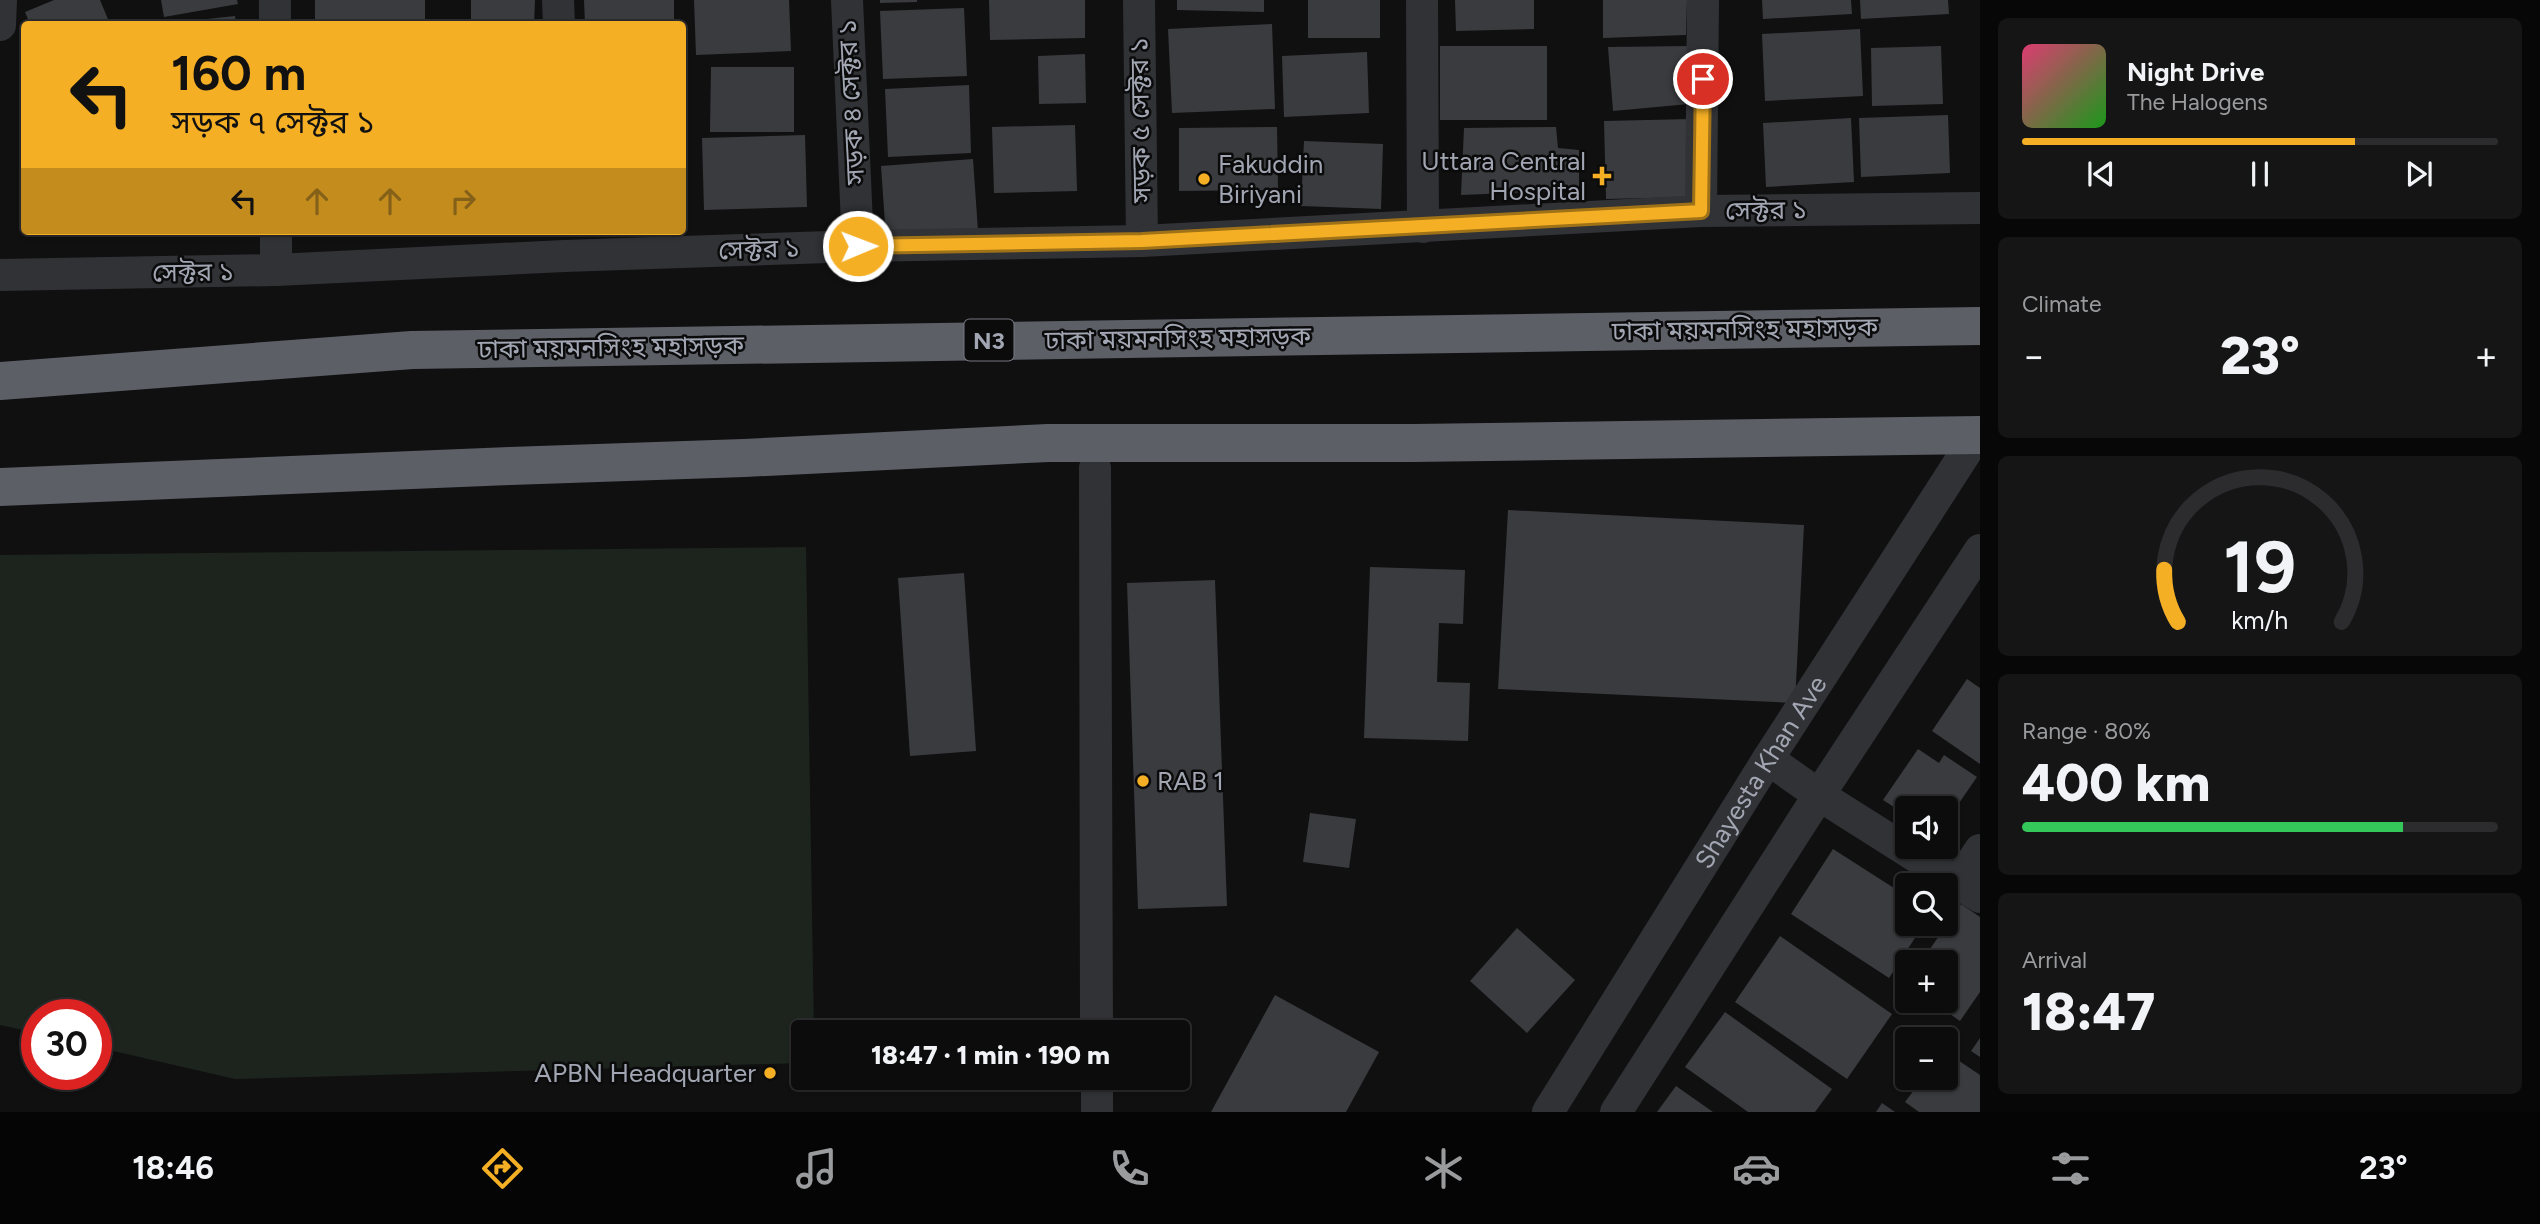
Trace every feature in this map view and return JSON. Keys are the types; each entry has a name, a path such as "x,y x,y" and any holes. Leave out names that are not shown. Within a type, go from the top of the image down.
{"highway":[{"name":"ঢাকা ময়মনসিংহ মহাসড়ক","path":"0,381 412,350 1980,326"},
{"path":"0,488 1048,443 1413,443 1978,435"}],"street":[{"path":"0,25 1,0"},
{"path":"275,0 275,21"},
{"path":"558,0 559,21"},
{"name":"সড়ক ৪ সেক্টর ১","path":"846,0 858,246"},
{"name":"সড়ক ৫ সেক্টর ১","path":"1139,0 1142,241"},
{"path":"1422,0 1423,227"},
{"path":"1701,211 1703,0"},
{"name":"সেক্টর ১","path":"0,275 276,270 564,244 858,246 1142,241 1701,211 1980,208"},
{"path":"276,235 276,270"},
{"name":"Shayesta Khan Ave","path":"1548,1112 1768,759 1978,435"},
{"path":"1095,468 1096,1020"},
{"path":"1616,1112 1980,550"},
{"path":"1768,759 1819,795 1969,890 1980,850"},
{"path":"1096,1090 1096,1112"}],"shaded area":[{"path":"806,547 814,1020 791,1020 791,1063 235,1079 112,1051 112,999 21,999 21,1030 0,1025 0,555"}],"building":[{"path":"54,0 100,0 109,21 29,21 25,12"},
{"path":"161,0 237,0 238,4 164,17"},
{"path":"315,0 425,0 425,21 315,21"},
{"path":"471,0 535,0 534,21 471,21"},
{"path":"584,0 674,0 674,21 585,21"},
{"path":"694,0 789,0 791,51 696,55"},
{"path":"880,0 917,0 917,2 880,3"},
{"path":"989,0 1085,0 1085,38 990,40"},
{"path":"1177,0 1264,0 1264,12 1177,10"},
{"path":"1308,0 1380,0 1380,38 1308,38"},
{"path":"1455,0 1534,0 1534,29 1456,31"},
{"path":"1603,0 1687,0 1686,35 1603,38"},
{"path":"1762,0 1851,0 1852,14 1763,19"},
{"path":"1860,0 1948,0 1949,14 1861,19"},
{"path":"964,8 967,76 883,79 880,11"},
{"path":"235,16 236,21 188,21"},
{"path":"1272,24 1275,109 1172,113 1168,29"},
{"path":"1860,29 1863,96 1765,101 1762,34"},
{"path":"1440,46 1547,46 1547,120 1440,120"},
{"path":"1690,46 1689,104 1613,111 1608,47"},
{"path":"1941,46 1943,104 1872,106 1871,48"},
{"path":"1367,52 1369,113 1284,117 1282,56"},
{"path":"1085,54 1086,103 1039,104 1038,56"},
{"path":"711,67 794,67 794,132 710,132"},
{"path":"969,85 971,153 888,157 885,89"},
{"path":"1948,115 1950,173 1861,177 1859,118"},
{"path":"1851,118 1854,182 1766,187 1763,123"},
{"path":"1691,119 1693,197 1606,199 1604,121"},
{"path":"1075,125 1077,191 994,193 992,127"},
{"path":"1277,127 1278,190 1179,191 1179,128"},
{"path":"1556,127 1558,148 1579,150 1579,190 1461,195 1464,128"},
{"path":"805,135 807,207 704,210 702,138"},
{"path":"1304,141 1383,144 1381,209 1301,206"},
{"path":"973,159 978,231 886,238 881,166"},
{"path":"1508,510 1804,525 1795,703 1498,689"},
{"path":"1370,567 1465,570 1463,624 1439,623 1437,682 1470,683 1468,741 1364,738"},
{"path":"964,573 976,751 910,756 898,578"},
{"path":"1215,580 1227,906 1138,909 1127,583"},
{"path":"1967,679 1980,688 1980,764 1932,731"},
{"path":"1918,749 1939,763 1944,755 1977,777 1958,805 1958,796 1895,796 1895,808 1883,800"},
{"path":"1310,813 1356,819 1349,868 1303,862"},
{"path":"1833,849 1895,889 1895,936 1916,936 1907,950 1895,950 1895,969 1889,978 1791,914"},
{"path":"1961,904 1980,917 1980,992 1960,1021 1948,1013 1958,1013 1958,950 1929,950 1939,936 1958,936 1958,908"},
{"path":"1517,928 1575,980 1527,1033 1470,981"},
{"path":"1780,936 1892,1014 1847,1079 1735,1002"},
{"path":"1275,995 1379,1052 1346,1112 1211,1112"},
{"path":"1725,1012 1832,1089 1815,1112 1748,1112 1685,1067"},
{"path":"1980,1038 1980,1057 1971,1051"},
{"path":"1958,1060 1980,1075 1980,1112 1919,1112 1905,1102 1914,1090 1958,1090"},
{"path":"1676,1086 1713,1112 1657,1112"},
{"path":"1882,1103 1895,1112 1876,1112"}],"place":[{"name":"Uttara Central Hospital","path":"1602,176"},
{"name":"Fakuddin Biriyani","path":"1204,179"},
{"name":"RAB 1","path":"1143,781"},
{"name":"APBN Headquarter","path":"770,1073"}],"route":[{"path":"858,246 1142,241 1701,211 1703,79"}]}
